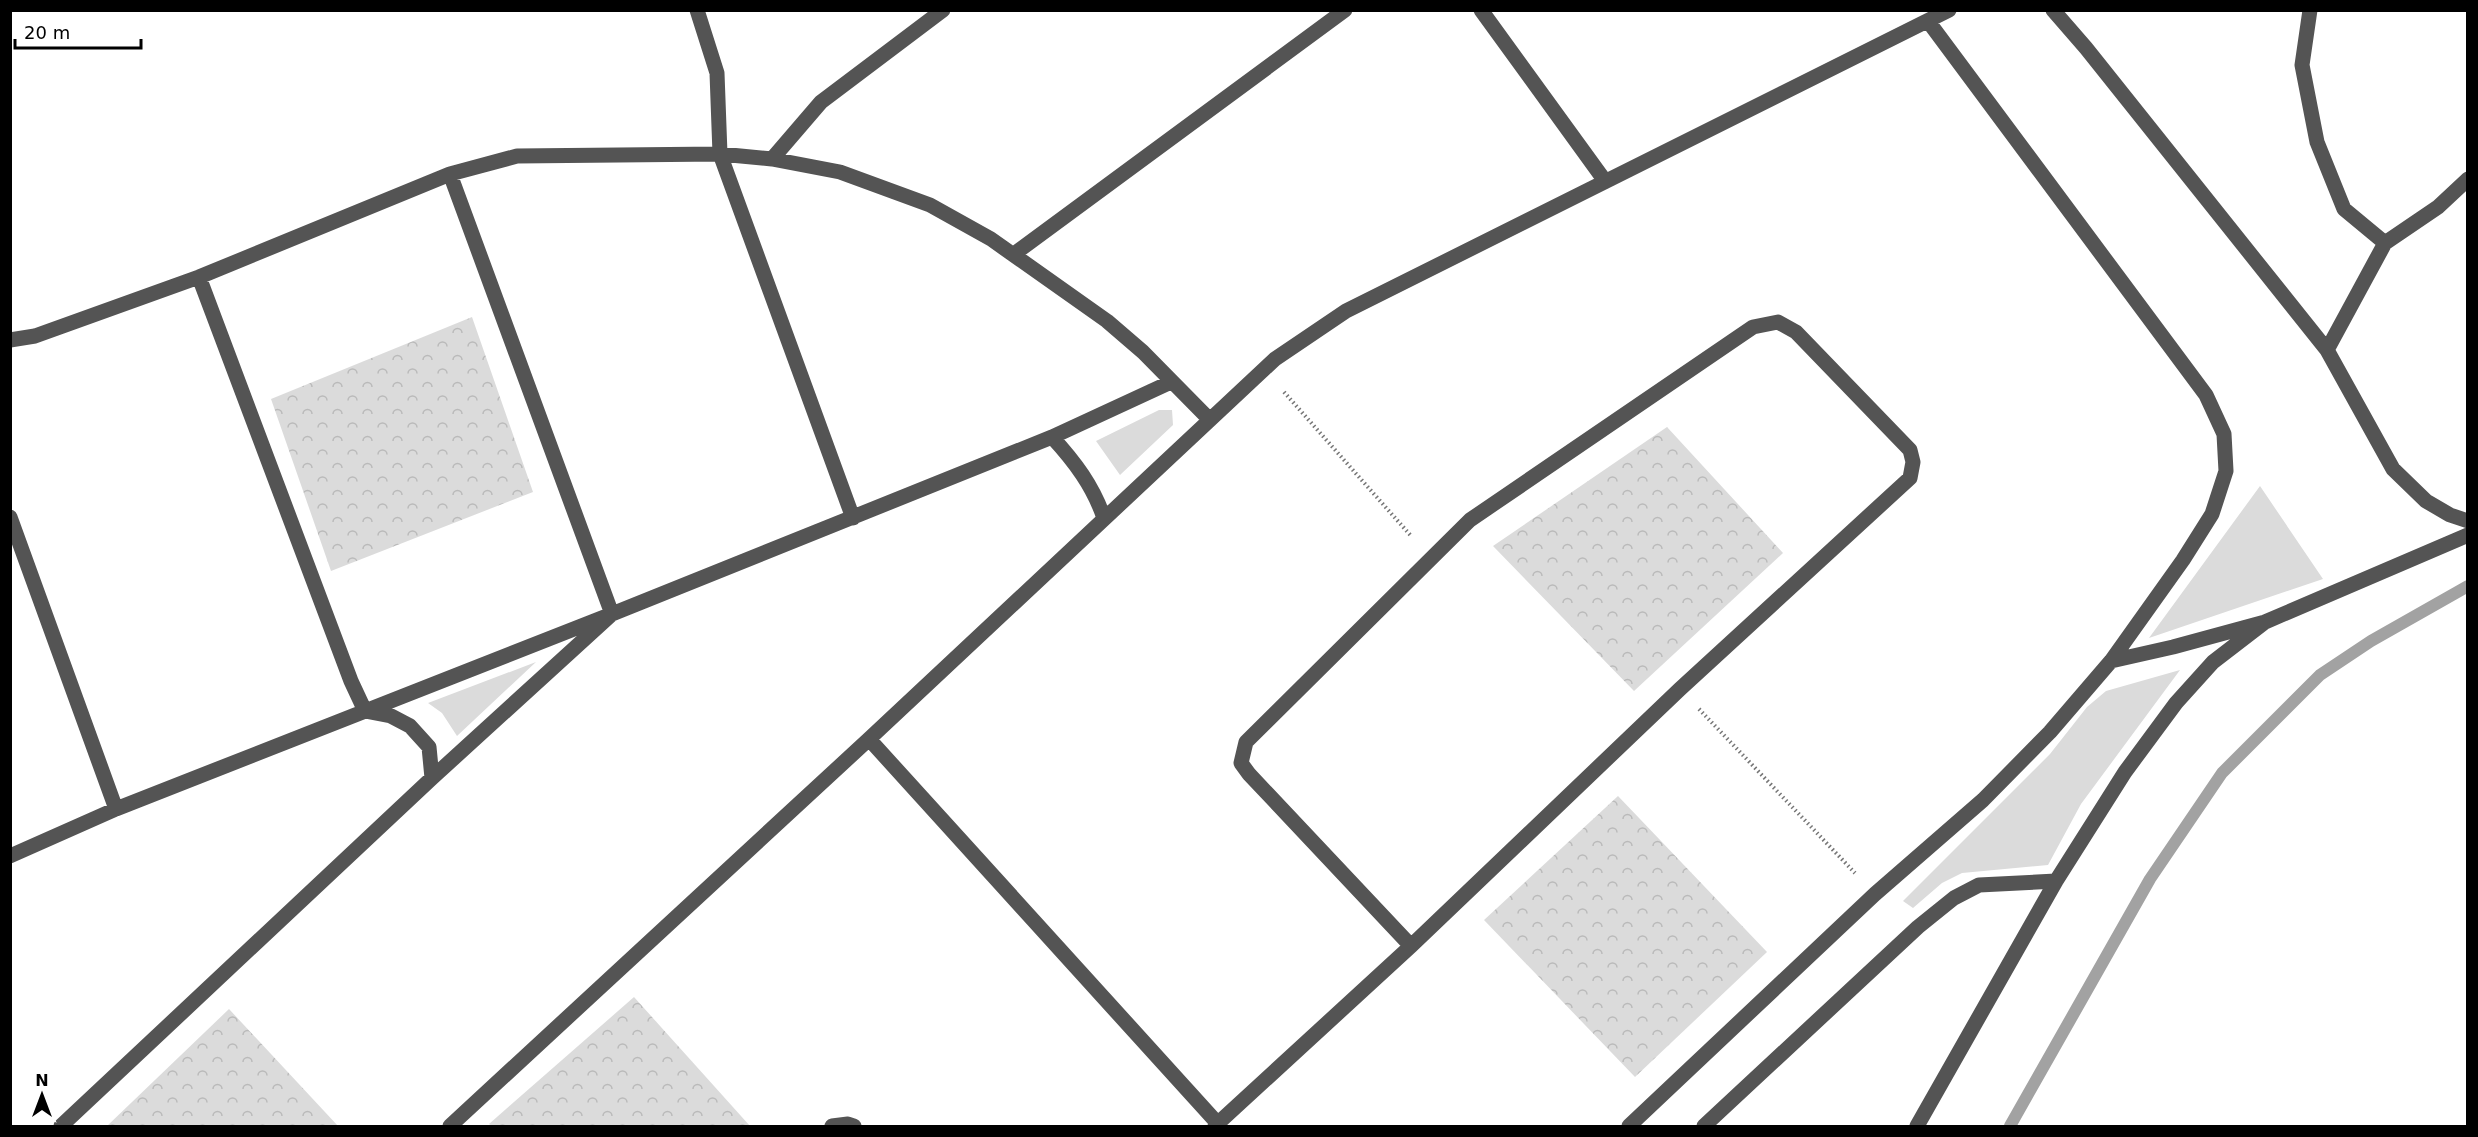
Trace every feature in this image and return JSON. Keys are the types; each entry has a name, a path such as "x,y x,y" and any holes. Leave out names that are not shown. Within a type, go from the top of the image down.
{"street":[{"path":"698,10 717,73 720,154 853,518"},
{"path":"772,159 821,102 943,10"},
{"path":"1014,254 1345,10"},
{"path":"1481,10 1605,182"},
{"path":"450,1126 869,739 1275,359 1346,311 1949,10"},
{"path":"2053,10 2086,48 2327,350 2393,469 2426,501 2450,515 2468,520"},
{"path":"2310,10 2301,65 2317,142 2344,209 2385,243"},
{"path":"1629,1126 1875,894 1983,800 2050,732 2111,660 2183,560 2212,514 2226,471 2224,434 2206,395 1928,21"},
{"path":"10,340 35,336 199,278 450,174 518,156 720,154 772,159 840,172 930,205 1014,254 1107,321 1143,352 1210,420"},
{"path":"450,174 612,614"},
{"path":"2327,350 2385,243 2438,207 2468,179"},
{"path":"199,278 351,681 365,711"},
{"path":"869,739 1217,1126 1411,946 1680,689 1910,478 1913,462 1910,450 1796,332 1778,322 1753,327 1470,520 1246,742 1241,763 1411,946"},
{"path":"10,856 116,809 612,614 1052,437 1171,382"},
{"path":"1052,437 1075,462 1096,496 1104,518"},
{"path":"10,517 116,809"},
{"path":"2111,660 2173,647 2265,622 2468,535"},
{"path":"61,1126 432,778 612,614"},
{"path":"1917,1126 2056,881 2125,772 2176,703 2213,662 2265,622"},
{"path":"365,711 391,716 410,726 429,747 432,778"},
{"path":"1704,1126 1918,927 1954,898 1979,885 2056,881"},
{"path":"832,1126 848,1124 854,1126"}],"path":[{"path":"1264,369 1431,558"},
{"path":"1680,689 1875,894"}],"green space":[{"path":"472,317 533,492 331,571 271,399"},
{"path":"1159,410 1172,410 1173,425 1120,475 1096,441"},
{"path":"1667,427 1783,553 1634,691 1493,546"},
{"path":"2260,486 2323,579 2149,638"},
{"path":"536,662 457,736 442,713 428,703"},
{"path":"2180,670 2081,804 2048,865 1962,873 1942,883 1913,908 1903,901 2050,754 2087,707 2106,691"},
{"path":"1618,796 1767,952 1635,1077 1484,920"},
{"path":"634,997 750,1126 492,1126 489,1124"},
{"path":"229,1009 338,1126 107,1126"}],"waterway":[{"path":"2010,1126 2150,879 2222,773 2320,675 2371,641 2468,586"}]}
